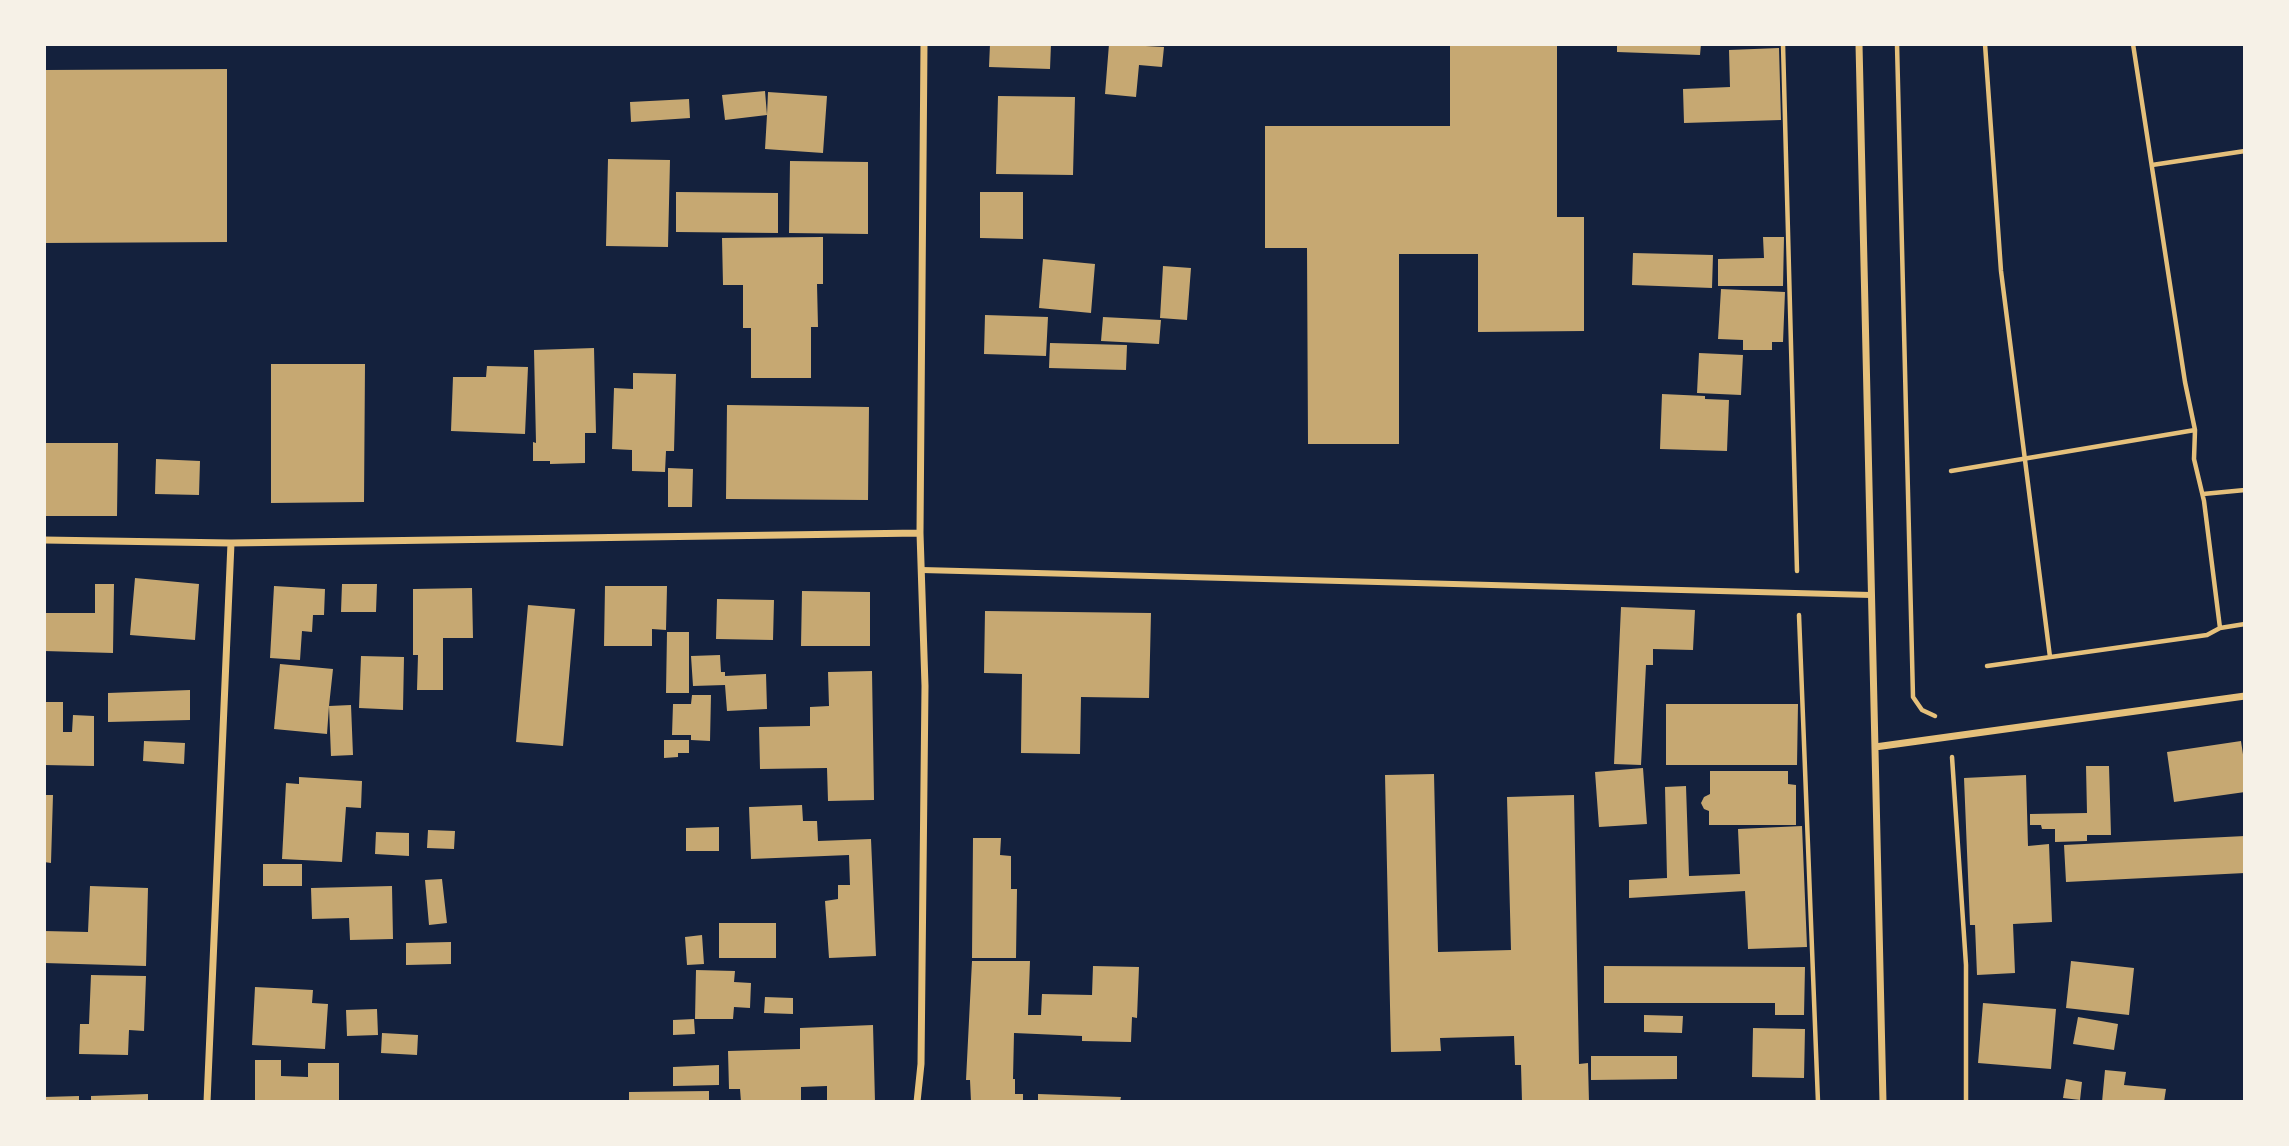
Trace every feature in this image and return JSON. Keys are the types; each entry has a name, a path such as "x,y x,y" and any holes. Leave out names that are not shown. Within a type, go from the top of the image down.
{"street":[{"path":"917,1102 920,1064 925,686 920,533 923,44"},
{"path":"1859,44 1883,1102"},
{"path":"44,540 231,543 920,533"},
{"path":"207,1102 231,543"},
{"path":"922,570 1871,595"},
{"path":"1875,747 2245,696"}],"path":[{"path":"1897,44 1913,697 1922,710 1940,719 1951,737 1966,965 1966,1102"},
{"path":"1985,44 2001,271 2050,657"},
{"path":"2133,44 2185,382 2195,430 2194,459 2203,494 2220,628"},
{"path":"2151,165 2245,151"},
{"path":"1951,471 2195,430"},
{"path":"2203,494 2245,490"},
{"path":"1987,666 2207,635 2220,628 2245,624"}],"building":[{"path":"990,44 1051,44 1050,69 989,67"},
{"path":"1109,44 1164,47 1162,67 1139,65 1136,97 1105,94"},
{"path":"1450,44 1557,44 1557,217 1584,217 1584,331 1478,332 1478,254 1399,254 1399,444 1308,444 1307,248 1265,248 1265,126 1450,126"},
{"path":"1617,44 1701,44 1700,55 1617,52"},
{"path":"1779,48 1781,120 1684,123 1683,89 1730,87 1729,50"},
{"path":"227,69 227,242 44,243 44,70"},
{"path":"765,91 767,115 725,120 722,95"},
{"path":"768,92 827,96 823,153 765,149"},
{"path":"998,96 1075,97 1073,175 996,174"},
{"path":"689,99 690,118 631,122 630,102"},
{"path":"608,159 670,160 668,247 606,246"},
{"path":"790,161 868,162 868,234 789,233"},
{"path":"676,192 778,193 778,233 676,232"},
{"path":"980,192 1023,192 1023,239 980,238"},
{"path":"823,237 823,284 817,284 818,327 811,327 811,378 751,378 751,328 743,328 743,285 723,285 722,238"},
{"path":"1763,237 1784,237 1783,286 1718,286 1718,259 1764,258"},
{"path":"1633,253 1713,255 1712,288 1632,285"},
{"path":"1043,259 1095,264 1091,313 1039,308"},
{"path":"1163,266 1191,268 1187,320 1160,318"},
{"path":"1721,289 1785,292 1783,342 1772,342 1772,350 1743,350 1743,340 1718,339"},
{"path":"985,315 1048,317 1046,356 984,354"},
{"path":"1103,317 1161,320 1159,344 1101,341"},
{"path":"1050,343 1127,345 1126,370 1049,368"},
{"path":"594,348 596,433 585,433 585,463 550,464 550,461 533,461 533,442 536,443 534,350"},
{"path":"1699,353 1743,355 1741,395 1697,393"},
{"path":"271,364 365,364 364,502 271,503"},
{"path":"487,366 528,367 525,434 451,431 453,377 486,377"},
{"path":"633,373 676,374 674,451 666,451 665,472 632,471 632,450 612,449 614,388 633,389"},
{"path":"1662,394 1729,400 1727,451 1660,449"},
{"path":"727,405 869,407 868,500 726,499"},
{"path":"44,443 118,443 117,516 44,516"},
{"path":"156,459 200,461 199,495 155,494"},
{"path":"668,468 693,469 692,507 668,507"},
{"path":"135,578 199,584 195,640 130,635"},
{"path":"95,584 114,584 113,653 44,651 44,613 95,613"},
{"path":"342,584 377,584 376,612 341,612"},
{"path":"274,586 325,589 324,615 313,615 312,632 302,631 300,660 270,658"},
{"path":"605,586 667,586 666,630 652,629 652,646 604,646"},
{"path":"472,588 473,638 443,638 443,690 417,690 418,655 413,655 413,589"},
{"path":"802,591 870,592 870,646 801,646"},
{"path":"717,599 774,600 773,640 716,639"},
{"path":"528,605 575,609 563,746 516,742"},
{"path":"1621,607 1695,610 1693,650 1653,649 1653,665 1646,665 1641,765 1614,764"},
{"path":"985,611 1151,613 1149,698 1081,697 1080,754 1021,753 1022,674 984,673"},
{"path":"667,632 689,632 689,693 666,693"},
{"path":"720,655 721,672 725,672 725,676 766,674 767,709 727,711 725,685 693,686 691,656"},
{"path":"361,656 404,657 403,710 359,708"},
{"path":"280,664 333,669 327,734 274,729"},
{"path":"872,671 874,800 828,801 827,768 760,769 759,727 810,726 810,707 829,706 828,672"},
{"path":"190,690 190,720 108,722 108,693"},
{"path":"692,695 711,695 710,741 691,740 691,735 672,735 673,704 691,704"},
{"path":"44,702 63,702 63,732 72,732 73,715 94,716 94,766 44,765"},
{"path":"1666,704 1798,704 1797,765 1666,765"},
{"path":"351,705 353,755 331,756 329,706"},
{"path":"664,740 689,740 689,753 678,753 678,757 664,758"},
{"path":"144,741 185,743 184,764 143,761"},
{"path":"2241,741 2245,792 2174,802 2167,752"},
{"path":"2086,766 2109,766 2111,835 2087,835 2087,841 2055,842 2055,829 2030,825 2030,814 2087,813"},
{"path":"1643,768 1647,824 1599,827 1595,772"},
{"path":"1710,771 1788,771 1788,784 1796,785 1796,825 1709,825 1709,811 1704,809 1701,803 1704,797 1710,794"},
{"path":"1434,774 1438,952 1511,950 1507,797 1574,795 1579,1064 1588,1063 1589,1102 1522,1102 1521,1065 1515,1065 1514,1036 1440,1038 1441,1051 1391,1052 1385,775"},
{"path":"2026,775 2028,846 2049,844 2052,922 2013,924 2015,973 1977,975 1975,925 1970,925 1964,778"},
{"path":"299,777 362,781 361,808 346,807 342,862 282,859 286,783 299,784"},
{"path":"1686,786 1689,876 1740,874 1738,829 1802,826 1807,947 1748,949 1745,891 1629,898 1629,880 1667,878 1665,787"},
{"path":"44,795 53,795 51,863 44,862"},
{"path":"802,805 803,821 817,821 818,841 871,839 876,956 829,958 825,901 838,899 838,885 850,885 849,855 751,859 749,807"},
{"path":"719,827 719,851 686,851 686,828"},
{"path":"428,830 455,831 454,849 427,848"},
{"path":"376,832 409,833 409,856 375,854"},
{"path":"2245,836 2245,873 2066,882 2064,845"},
{"path":"973,838 1001,838 1000,855 1011,856 1011,889 1017,889 1016,958 972,958"},
{"path":"263,864 302,864 302,886 263,886"},
{"path":"442,879 447,923 429,925 425,880"},
{"path":"90,886 148,888 146,966 44,963 44,931 88,932"},
{"path":"392,886 393,939 350,940 349,918 312,919 311,888"},
{"path":"719,923 776,923 776,958 719,958"},
{"path":"702,935 704,964 687,965 685,937"},
{"path":"451,942 451,964 406,965 406,943"},
{"path":"972,961 1030,961 1028,1015 1041,1015 1042,994 1092,995 1093,966 1139,967 1137,1018 1132,1017 1131,1042 1082,1041 1082,1036 1014,1033 1013,1079 1015,1094 1023,1094 1023,1102 971,1102 970,1080 966,1080"},
{"path":"2071,961 2134,968 2129,1015 2066,1008"},
{"path":"1604,966 1805,967 1804,1015 1775,1015 1775,1003 1604,1003"},
{"path":"696,970 735,971 734,982 751,983 750,1008 734,1007 733,1019 695,1019"},
{"path":"91,975 146,976 144,1031 129,1030 128,1055 79,1054 80,1024 89,1024"},
{"path":"255,987 313,990 312,1003 328,1004 325,1049 252,1045"},
{"path":"765,997 793,998 793,1014 764,1013"},
{"path":"1983,1003 2056,1009 2051,1069 1978,1063"},
{"path":"377,1009 378,1035 347,1036 346,1010"},
{"path":"1644,1015 1683,1016 1682,1033 1644,1032"},
{"path":"2078,1017 2118,1024 2114,1050 2073,1044"},
{"path":"694,1019 695,1034 673,1035 673,1020"},
{"path":"873,1025 875,1102 827,1102 827,1086 801,1087 801,1102 741,1102 740,1089 729,1089 728,1051 800,1049 800,1028"},
{"path":"1753,1028 1805,1029 1804,1078 1752,1077"},
{"path":"382,1033 418,1035 417,1055 381,1053"},
{"path":"1591,1056 1677,1056 1677,1079 1591,1080"},
{"path":"255,1060 281,1060 281,1076 308,1077 308,1063 339,1063 339,1102 255,1102"},
{"path":"719,1065 719,1085 673,1086 673,1067"},
{"path":"2105,1070 2126,1072 2124,1085 2166,1089 2164,1102 2102,1102"},
{"path":"2066,1079 2082,1082 2080,1100 2063,1098"},
{"path":"709,1091 709,1102 629,1102 629,1092"},
{"path":"148,1094 148,1102 91,1102 91,1096"},
{"path":"1038,1094 1121,1097 1120,1102 1038,1102"},
{"path":"79,1096 79,1102 44,1102 44,1097"}]}
